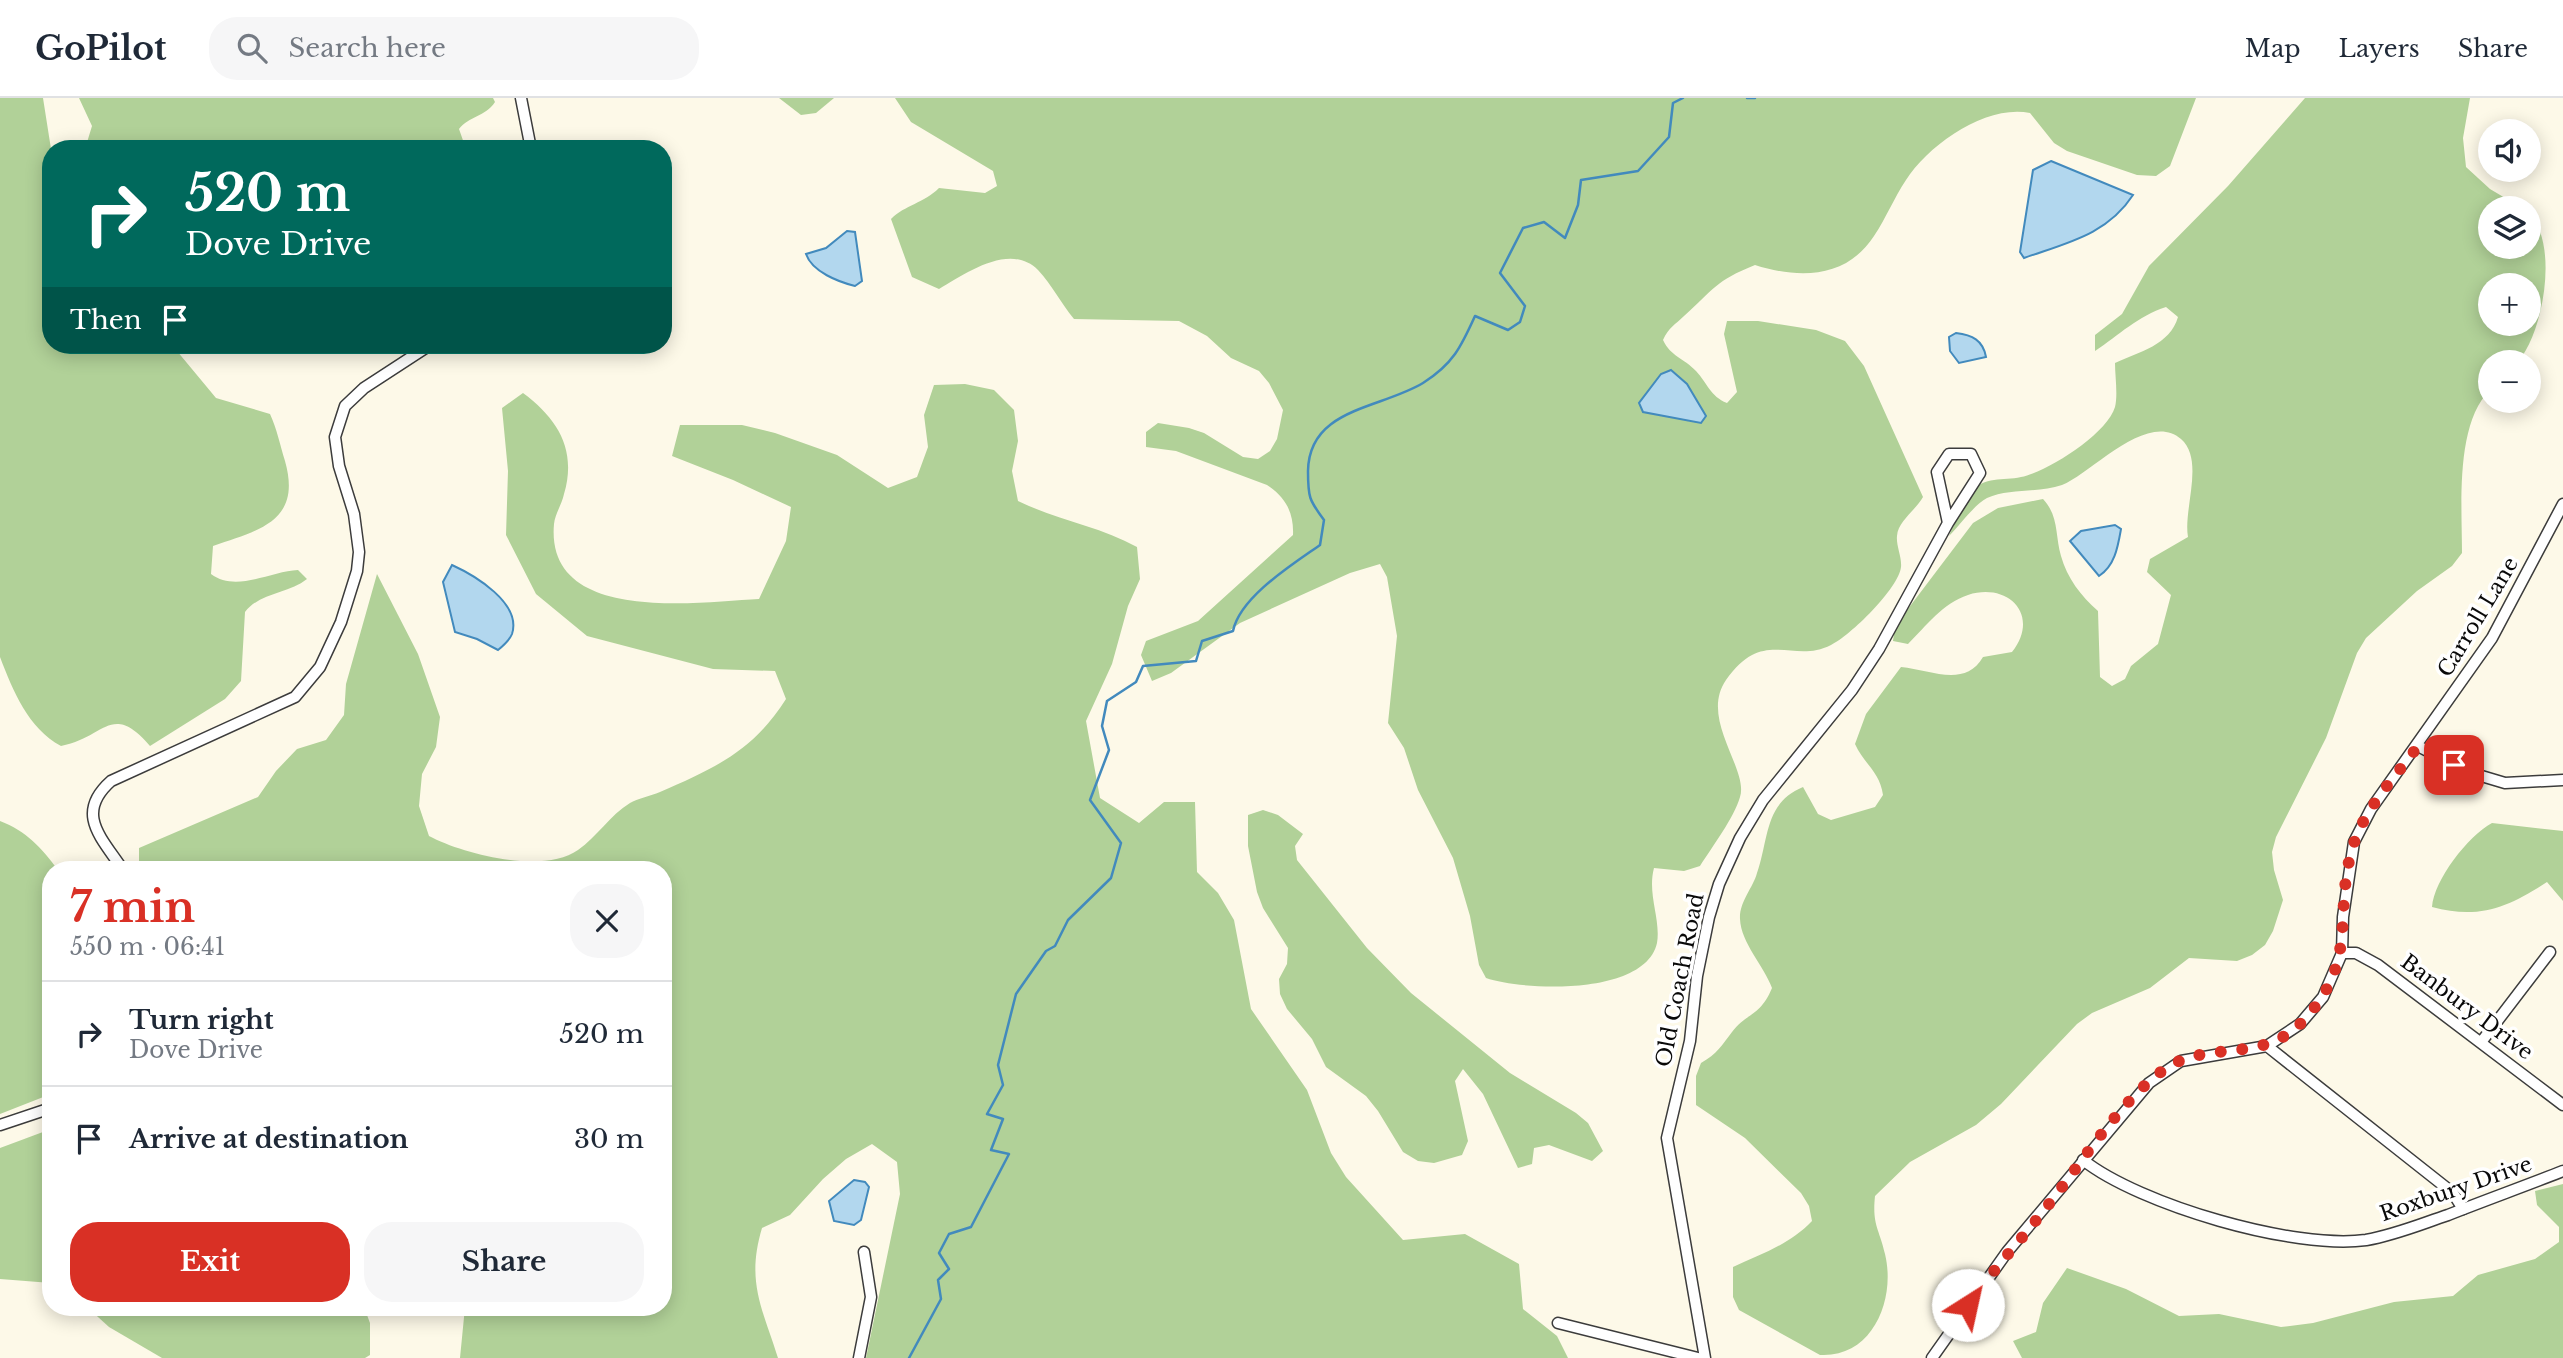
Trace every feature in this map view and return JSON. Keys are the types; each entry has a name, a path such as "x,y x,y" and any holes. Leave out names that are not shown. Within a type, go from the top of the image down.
{"street":[{"path":"521,98 529,140"},
{"path":"117,861 97,831 93,803 98,793 111,781 295,697 320,667 341,622 357,571 359,552 354,513 339,466 335,436 345,406 364,388 416,354"},
{"name":"Old Coach Road","path":"1705,1358 1667,1138 1690,1041 1697,976 1709,917 1719,884 1735,849 1763,800 1852,690 1879,649 1948,523 1980,473 1971,454 1949,454 1937,472 1948,523"},
{"name":"Carroll Lane","path":"2342,953 2343,917 2354,842 2371,809 2492,638 2563,505"},
{"path":"2418,746 2468,772 2505,783 2563,780"},
{"path":"2482,1041 2550,952"},
{"path":"1932,1358 1988,1277 2121,1114 2165,1069 2181,1060 2207,1054 2267,1046 2300,1024 2323,997 2342,953"},
{"name":"Banbury Drive","path":"2342,953 2356,953 2378,965 2482,1041 2563,1105"},
{"path":"2267,1046 2453,1192 2463,1209"},
{"path":"0,1125 42,1111"},
{"name":"Roxbury Drive","path":"2083,1160 2106,1178 2156,1200 2203,1216 2312,1240 2369,1239 2401,1232 2563,1171"},
{"path":"859,1358 870,1297 864,1252"},
{"path":"1558,1323 1698,1358"}],"green space":[{"path":"0,98 43,98 50,140 42,140 42,354 179,354 216,398 270,414 285,461 289,481 288,497 282,510 261,528 213,546 211,574 231,582 298,570 307,579 258,601 245,612 241,681 225,699 150,746 137,733 126,726 116,724 61,746 39,729 23,708 0,657"},
{"path":"79,98 493,98 495,102 487,111 467,121 459,129 463,140 88,140 92,126"},
{"path":"779,98 834,98 816,113 801,115"},
{"path":"895,98 2196,98 2170,166 2156,176 2137,175 2067,151 2054,143 2030,113 2013,112 1978,121 1944,141 1916,166 1874,236 1850,261 1836,268 1805,273 1772,270 1755,265 1716,286 1668,332 1663,340 1670,350 1700,376 1713,393 1727,403 1737,392 1724,334 1727,321 1758,321 1816,330 1845,341 1864,366 1923,497 1898,531 1901,567 1898,576 1883,599 1861,622 1839,640 1817,650 1766,650 1753,655 1740,664 1726,680 1719,695 1718,711 1721,727 1738,772 1740,797 1728,823 1700,866 1684,871 1654,868 1652,887 1658,934 1657,943 1648,960 1631,973 1608,981 1554,987 1486,978 1479,965 1470,916 1453,858 1418,790 1404,748 1388,723 1397,636 1387,577 1380,564 1350,573 1240,623 1171,673 1152,681 1141,655 1146,641 1198,621 1293,535 1293,527 1287,506 1267,485 1176,451 1146,447 1146,432 1158,423 1189,428 1204,433 1243,457 1258,459 1270,451 1277,439 1283,410 1269,383 1259,371 1231,358 1207,336 1179,321 1074,319 1043,276 1027,262 1001,259 962,275 939,289 912,277 891,219 939,188 985,193 997,186 993,171 911,122"},
{"path":"2305,98 2470,98 2463,138 2466,167 2478,178 2478,182 2482,182 2502,196 2478,196 2478,259 2541,259 2541,236 2546,266 2541,309 2541,273 2478,273 2478,336 2532,336 2526,350 2478,350 2478,407 2471,423 2463,467 2462,553 2452,566 2417,591 2366,638 2357,653 2326,738 2276,837 2272,852 2274,870 2283,900 2273,931 2265,945 2252,955 2237,961 2189,958 2150,988 2092,1013 2077,1024 2001,1104 1976,1125 1910,1162 1875,1196 1875,1220 1888,1271 1883,1307 1867,1336 1854,1347 1838,1353 1820,1355 1739,1310 1733,1297 1733,1267 1774,1248 1803,1229 1812,1221 1809,1206 1801,1193 1745,1138 1696,1105 1696,1076 1701,1063 1715,1053 1737,1026 1758,1010 1772,988 1744,937 1740,913 1755,879 1774,812 1790,794 1803,787 1818,814 1831,820 1875,807 1883,795 1875,774 1855,744 1866,714 1901,667 1957,675 1976,666 1983,657 2012,652 2023,626 2021,614 2016,605 1996,593 1983,592 1959,599 1935,616 1908,644 1893,641 1895,626 1973,523 1998,508 2043,499 2052,512 2067,572 2080,593 2098,611 2100,677 2112,686 2125,679 2131,666 2158,644 2171,595 2147,572 2150,559 2188,537 2192,459 2181,439 2167,432 2152,432 2120,447 2062,485 1987,498 1972,510 1949,536 1964,502 1976,487 1988,481 2021,477 2046,468 2089,440 2110,418 2116,402 2115,363 2161,341 2174,327 2178,317 2166,307 2156,311 2095,351 2095,335 2122,314 2149,266 2228,186"},
{"path":"965,384 994,390 1014,410 1018,441 1012,471 1018,501 1137,547 1140,579 1128,606 1112,664 1086,721 1100,798 1139,823 1164,802 1195,802 1197,872 1218,893 1234,920 1251,1009 1307,1090 1331,1153 1346,1177 1403,1240 1465,1234 1519,1264 1523,1309 1557,1336 1568,1358 866,1358 900,1194 897,1162 872,1144 846,1159 823,1179 790,1215 762,1228 757,1247 756,1279 762,1309 778,1358 460,1358 464,1316 672,1316 672,861 545,861 578,850 630,803 680,783 731,756 760,732 786,699 775,671 713,669 587,636 536,594 506,535 508,471 502,408 523,393 546,414 562,437 568,463 567,478 554,524 558,556 574,579 599,593 631,601 700,603 759,599 786,541 791,507 672,456 680,425 742,425 775,433 837,455 888,488 917,477 928,447 924,415 934,385"},
{"path":"377,574 418,654 440,717 436,747 422,774 419,806 429,836 462,849 524,861 139,861 139,848 258,797 276,771 297,749 326,740 344,715 346,684"},
{"path":"1263,810 1278,815 1303,834 1295,846 1297,860 1367,948 1411,993 1510,1073 1576,1113 1588,1123 1603,1151 1592,1161 1549,1145 1534,1148 1532,1164 1518,1168 1483,1094 1463,1069 1455,1081 1468,1141 1462,1155 1434,1163 1418,1161 1403,1152 1366,1096 1326,1067 1312,1039 1287,1009 1280,994 1279,979 1287,964 1288,948 1263,908 1248,846 1248,815"},
{"path":"0,821 33,841 51,861 42,861 42,1098 0,1114"},
{"path":"2492,823 2563,831 2563,901 2547,882 2520,898 2493,909 2464,912 2432,907 2439,884 2454,860 2473,838"},
{"path":"42,1132 42,1282 0,1279 0,1148"},
{"path":"2563,1184 2563,1358 2022,1358 2013,1341 2036,1332 2043,1303 2067,1268 2126,1289 2179,1316 2219,1314 2281,1327 2313,1323 2394,1302 2453,1296 2478,1275 2535,1259 2559,1242 2559,1227 2537,1205 2535,1191"},
{"path":"97,1316 367,1316 370,1323 370,1355 365,1358 162,1358 109,1327"}],"water":[{"path":"2051,161 2133,195 2123,209 2098,229 2024,258 2020,252 2033,170"},
{"path":"847,231 855,232 862,281 855,286 820,271 806,254 826,248"},
{"path":"1956,333 1976,339 1986,357 1959,363 1950,351 1949,337"},
{"path":"1671,370 1687,384 1706,416 1701,423 1643,412 1639,403 1661,374"},
{"path":"2115,525 2121,529 2117,549 2109,567 2099,576 2070,541 2081,531"},
{"path":"452,565 483,583 503,601 510,612 512,634 498,650 455,632 443,582"},
{"path":"854,1180 865,1182 869,1187 861,1220 854,1225 834,1221 829,1201"}],"waterway":[{"path":"909,1358 941,1299 938,1280 949,1269 939,1253 949,1234 971,1227 1009,1154 991,1150 1003,1119 987,1114 1003,1085 998,1065 1016,994 1046,951 1055,946 1068,920 1111,878 1121,843 1090,800 1109,750 1102,726 1107,701 1136,682 1143,666 1196,661 1202,641 1233,631 1238,618 1256,594 1320,545 1324,520 1310,498 1308,487 1311,450 1320,434 1333,422 1350,413 1406,392 1433,376 1455,354 1475,316 1508,330 1520,322 1525,306 1500,273 1523,228 1544,222 1565,238 1578,205 1581,180 1638,171 1669,137 1673,103 1683,98"},
{"path":"1747,98 1755,98"}],"route":[{"path":"1968,1305 2007,1252 2040,1216 2121,1114 2165,1069 2181,1060 2207,1054 2259,1049 2300,1024 2323,997 2342,953 2343,917 2354,842 2371,809 2418,746 2454,765"}]}
